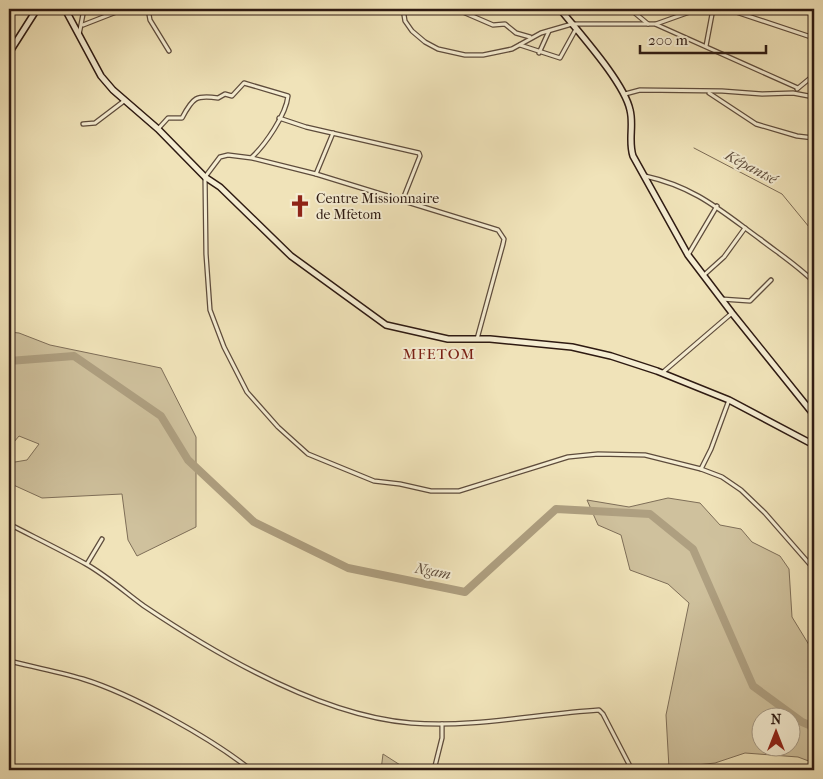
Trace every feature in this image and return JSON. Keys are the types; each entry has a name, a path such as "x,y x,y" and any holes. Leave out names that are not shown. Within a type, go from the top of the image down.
{"street":[{"path":"9,53 38,9"},
{"path":"65,9 100,76 124,101 158,129 205,177 220,186 291,256 386,325 448,339 477,339 572,347 612,356 662,372 729,400 814,445"},
{"path":"79,36 83,25 84,9"},
{"path":"83,25 124,9"},
{"path":"148,9 150,20 169,51"},
{"path":"403,9 404,21 412,32 438,49 465,55 483,55 512,49 531,37 550,30 574,26 655,24 698,9"},
{"path":"456,9 493,25 505,24 516,33 531,37"},
{"path":"560,9 625,94 631,113 631,151 642,176 688,255 732,314 814,414"},
{"path":"630,9 648,24"},
{"path":"706,46 713,9"},
{"path":"726,9 814,38"},
{"path":"655,24 798,88"},
{"path":"520,45 539,53 560,58 574,26"},
{"path":"539,53 550,30"},
{"path":"9,32 13,47"},
{"path":"523,35 525,42"},
{"path":"793,93 814,75"},
{"path":"158,129 168,118 182,118 187,107 197,98 206,95 218,98 225,94 232,96 240,86 247,83 288,96 279,118 261,149 252,158"},
{"path":"625,94 640,90 793,93 814,97"},
{"path":"709,92 756,124 797,136 814,138"},
{"path":"83,124 95,123 124,101"},
{"path":"279,118 419,153 420,156 403,199"},
{"path":"316,174 333,133"},
{"path":"477,339 503,244 502,234 493,227 316,174 252,158 228,155 220,157 205,177 206,254 210,310 224,347 246,392 278,428 308,454 374,481 400,484 430,491 459,491 568,458 598,454 645,455 701,468 722,476 765,512 814,568"},
{"path":"642,176 676,185 717,206 795,264 814,282"},
{"path":"688,255 717,206"},
{"path":"703,275 724,257 745,228"},
{"path":"721,299 750,301 770,280"},
{"path":"662,372 732,314"},
{"path":"701,468 712,450 729,400"},
{"path":"9,524 87,564 144,606 206,644 324,703 368,716 410,723 442,724 479,723 599,710 603,714 632,770"},
{"path":"87,564 102,539"},
{"path":"9,661 58,672 116,692 148,706 204,739 251,770"},
{"path":"437,770 435,766 442,738 442,724"}],"shaded area":[{"path":"9,332 19,333 50,345 161,368 196,437 196,527 137,556 128,540 122,494 42,498 9,483 9,463 27,460 39,444 19,436 9,448"},
{"path":"668,498 700,503 720,525 741,529 752,542 780,556 789,569 792,617 814,653 814,763 798,757 785,756 800,756 800,706 750,706 750,753 745,753 715,763 669,768 666,715 689,603 668,584 630,570 621,535 598,525 587,500 629,507"},
{"path":"383,754 408,770 381,770"}],"waterway":[{"name":"Képantsé","path":"694,148 782,194 814,233"},
{"name":"Ngam","path":"9,361 74,356 161,416 188,460 254,522 348,568 465,592 556,509 650,514 693,549 753,686 802,722 814,727"}],"place":[{"name":"Centre Missionnaire de Mfetom","path":"300,206"}],"district":[{"name":"MFETOM","path":"439,354"}]}
